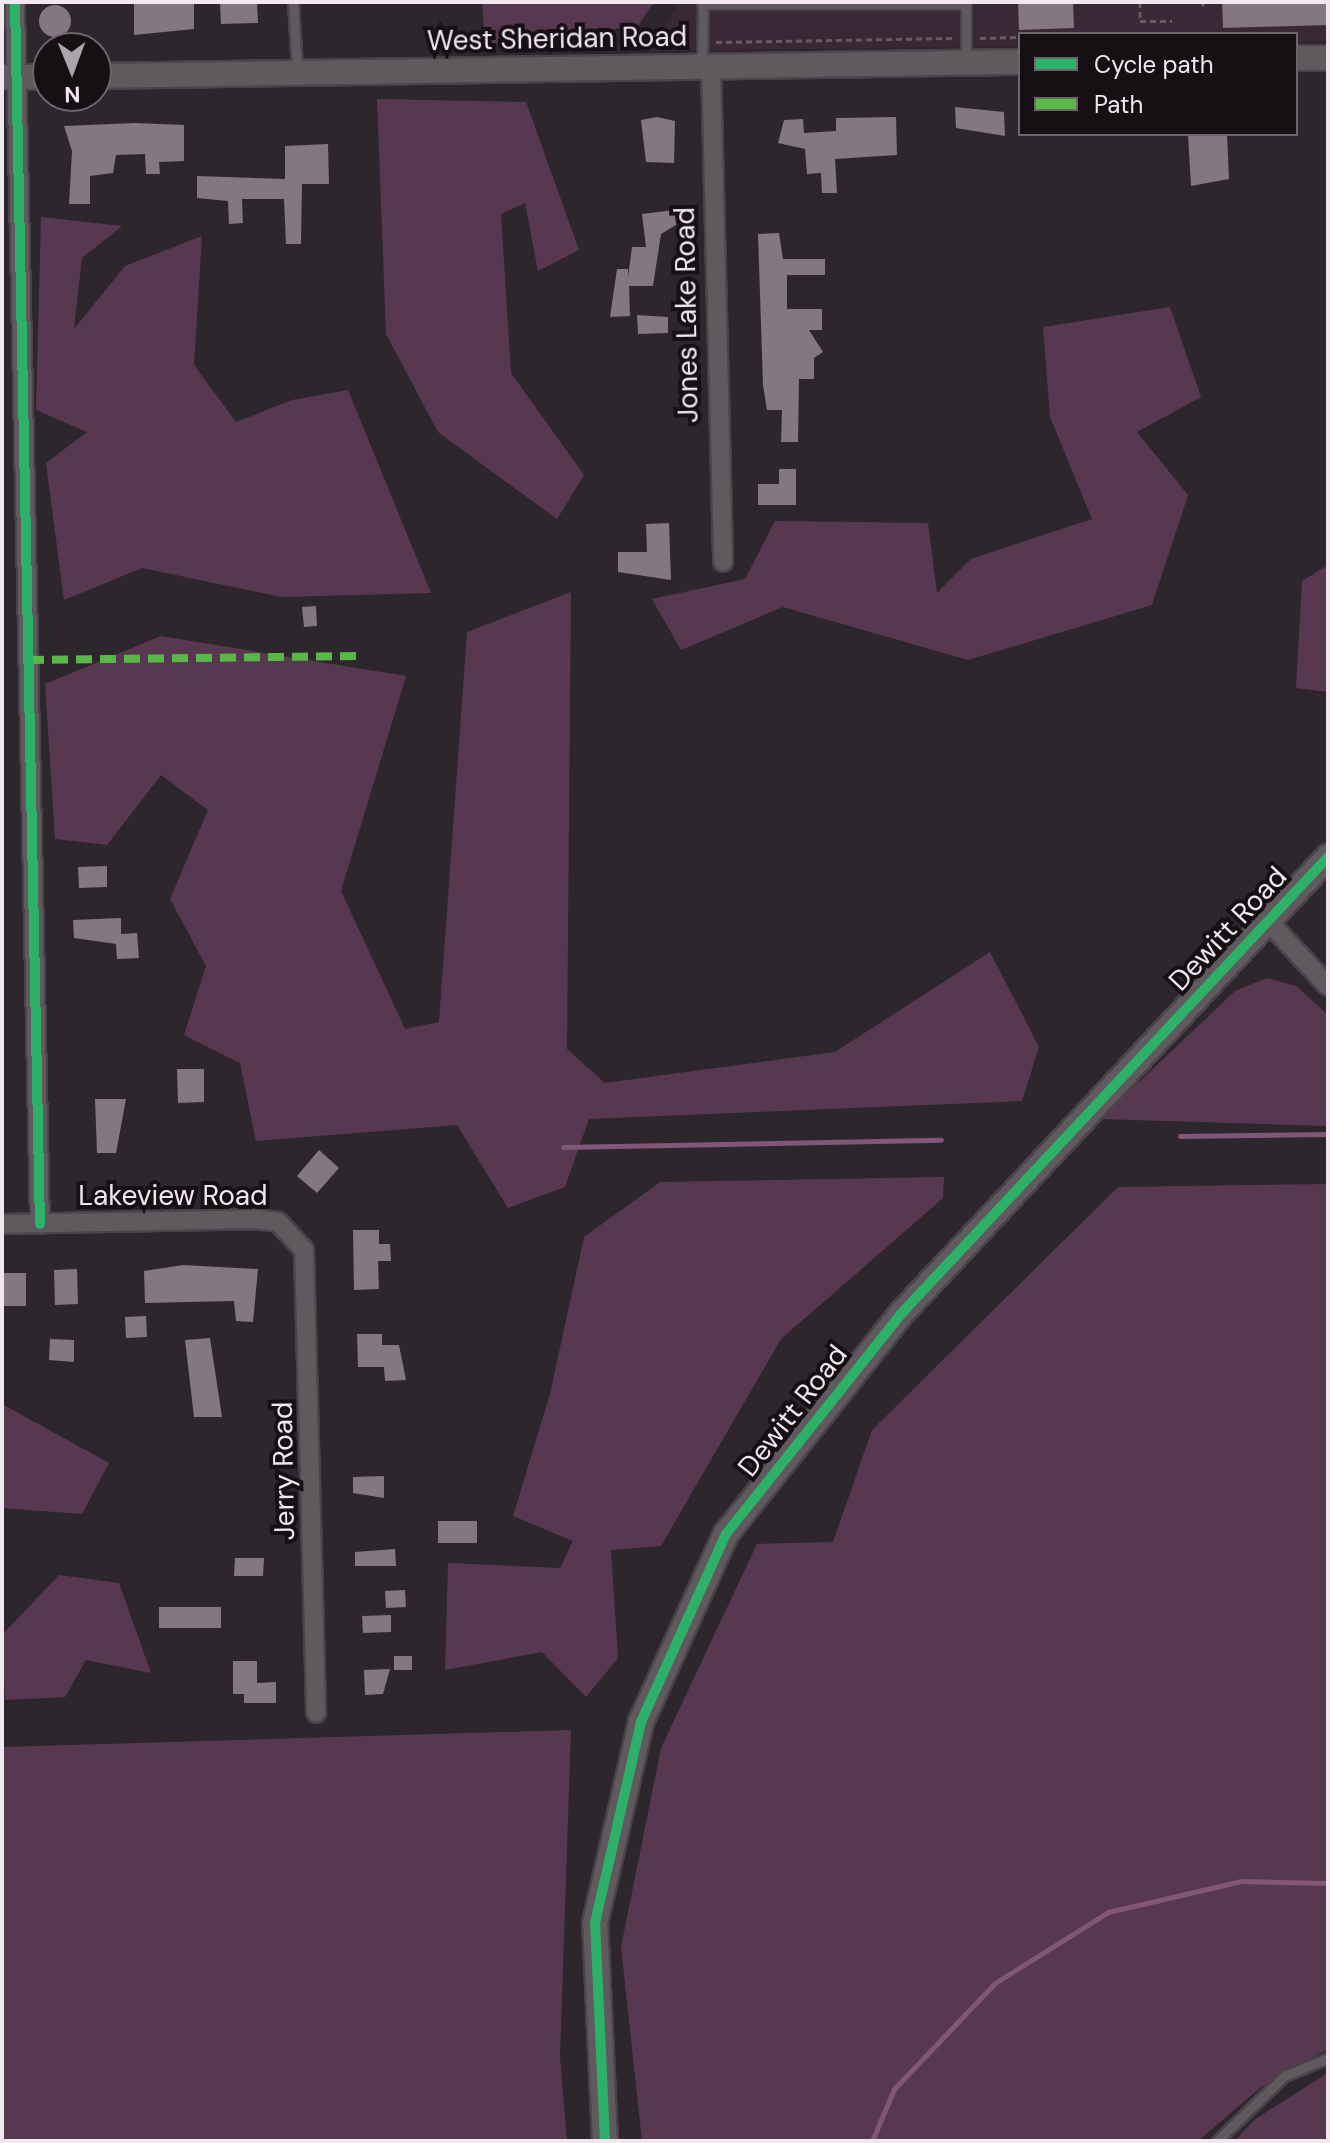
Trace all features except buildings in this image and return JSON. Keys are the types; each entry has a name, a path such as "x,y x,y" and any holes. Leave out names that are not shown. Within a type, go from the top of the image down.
{"street":[{"path":"15,2 9,77 40,1224"},
{"name":"West Sheridan Road","path":"112,76 297,73 705,58 1018,62"},
{"name":"Jones Lake Road","path":"705,58 723,562"},
{"path":"1298,58 1328,58"},
{"path":"9,77 32,77"},
{"name":"Dewitt Road","path":"605,2141 595,1923 641,1722 726,1534 900,1315 1328,857"},
{"path":"1268,921 1328,986"},
{"name":"Lakeview Road","path":"2,1224 255,1219 292,1233"},
{"name":"Jerry Road","path":"292,1233 309,1270 316,1713"}],"lane":[{"path":"293,2 297,73"},
{"path":"705,58 702,3 966,3 966,63"},
{"path":"1217,2141 1284,2076 1328,2058"}],"path":[{"path":"1140,2 1140,21 1172,21"},
{"path":"659,43 705,58 966,38 1018,37"}],"shaded area":[{"path":"482,2 654,2 638,26 485,45"},
{"path":"680,2 1328,2 1328,41 1298,42 1298,32 1018,32 1018,46 648,51"},
{"path":"377,99 526,102 579,250 538,271 525,203 501,214 511,373 584,475 557,519 438,432 386,334"},
{"path":"41,217 122,226 82,258 74,329 125,266 202,236 194,365 236,422 292,400 348,390 431,593 281,597 142,568 64,600 46,463 87,432 36,410"},
{"path":"1170,307 1201,397 1137,432 1188,495 1152,605 968,660 783,607 681,650 652,599 745,579 775,521 928,523 937,593 971,559 1092,519 1050,417 1043,327"},
{"path":"1328,565 1328,692 1296,688 1302,581"},
{"path":"571,592 567,1049 605,1083 835,1052 990,952 1039,1047 1022,1101 589,1119 565,1187 508,1208 457,1125 256,1141 240,1063 184,1035 206,966 170,899 208,810 161,775 107,845 55,839 45,684 161,636 406,676 341,891 405,1029 439,1022 467,632"},
{"path":"1267,978 1296,986 1328,1015 1328,1126 1100,1119 1235,991"},
{"path":"944,1177 943,1198 781,1339 661,1546 611,1550 618,1658 586,1697 542,1652 445,1670 448,1563 560,1568 573,1541 513,1516 550,1394 584,1237 660,1182"},
{"path":"1328,1184 1328,2049 1260,2088 1198,2141 642,2141 621,1947 661,1748 757,1544 833,1542 872,1430 1118,1187"},
{"path":"2,1404 109,1463 82,1514 2,1508"},
{"path":"59,1575 119,1583 151,1673 86,1660 65,1697 5,1700 2,1635"},
{"path":"571,1730 560,2057 567,2141 2,2141 2,1747"},
{"path":"1328,2073 1328,2141 1235,2141 1254,2120"}],"waterway":[{"path":"1180,1136 1328,1134"},
{"path":"563,1147 941,1140"},
{"path":"872,2141 894,2089 995,1983 1108,1912 1241,1881 1328,1883"}],"marked path":[{"path":"28,660 359,656"}],"cycle path":[{"path":"15,2 40,1224"},
{"path":"605,2141 595,1923 641,1722 726,1534 900,1315 1328,857"}]}
